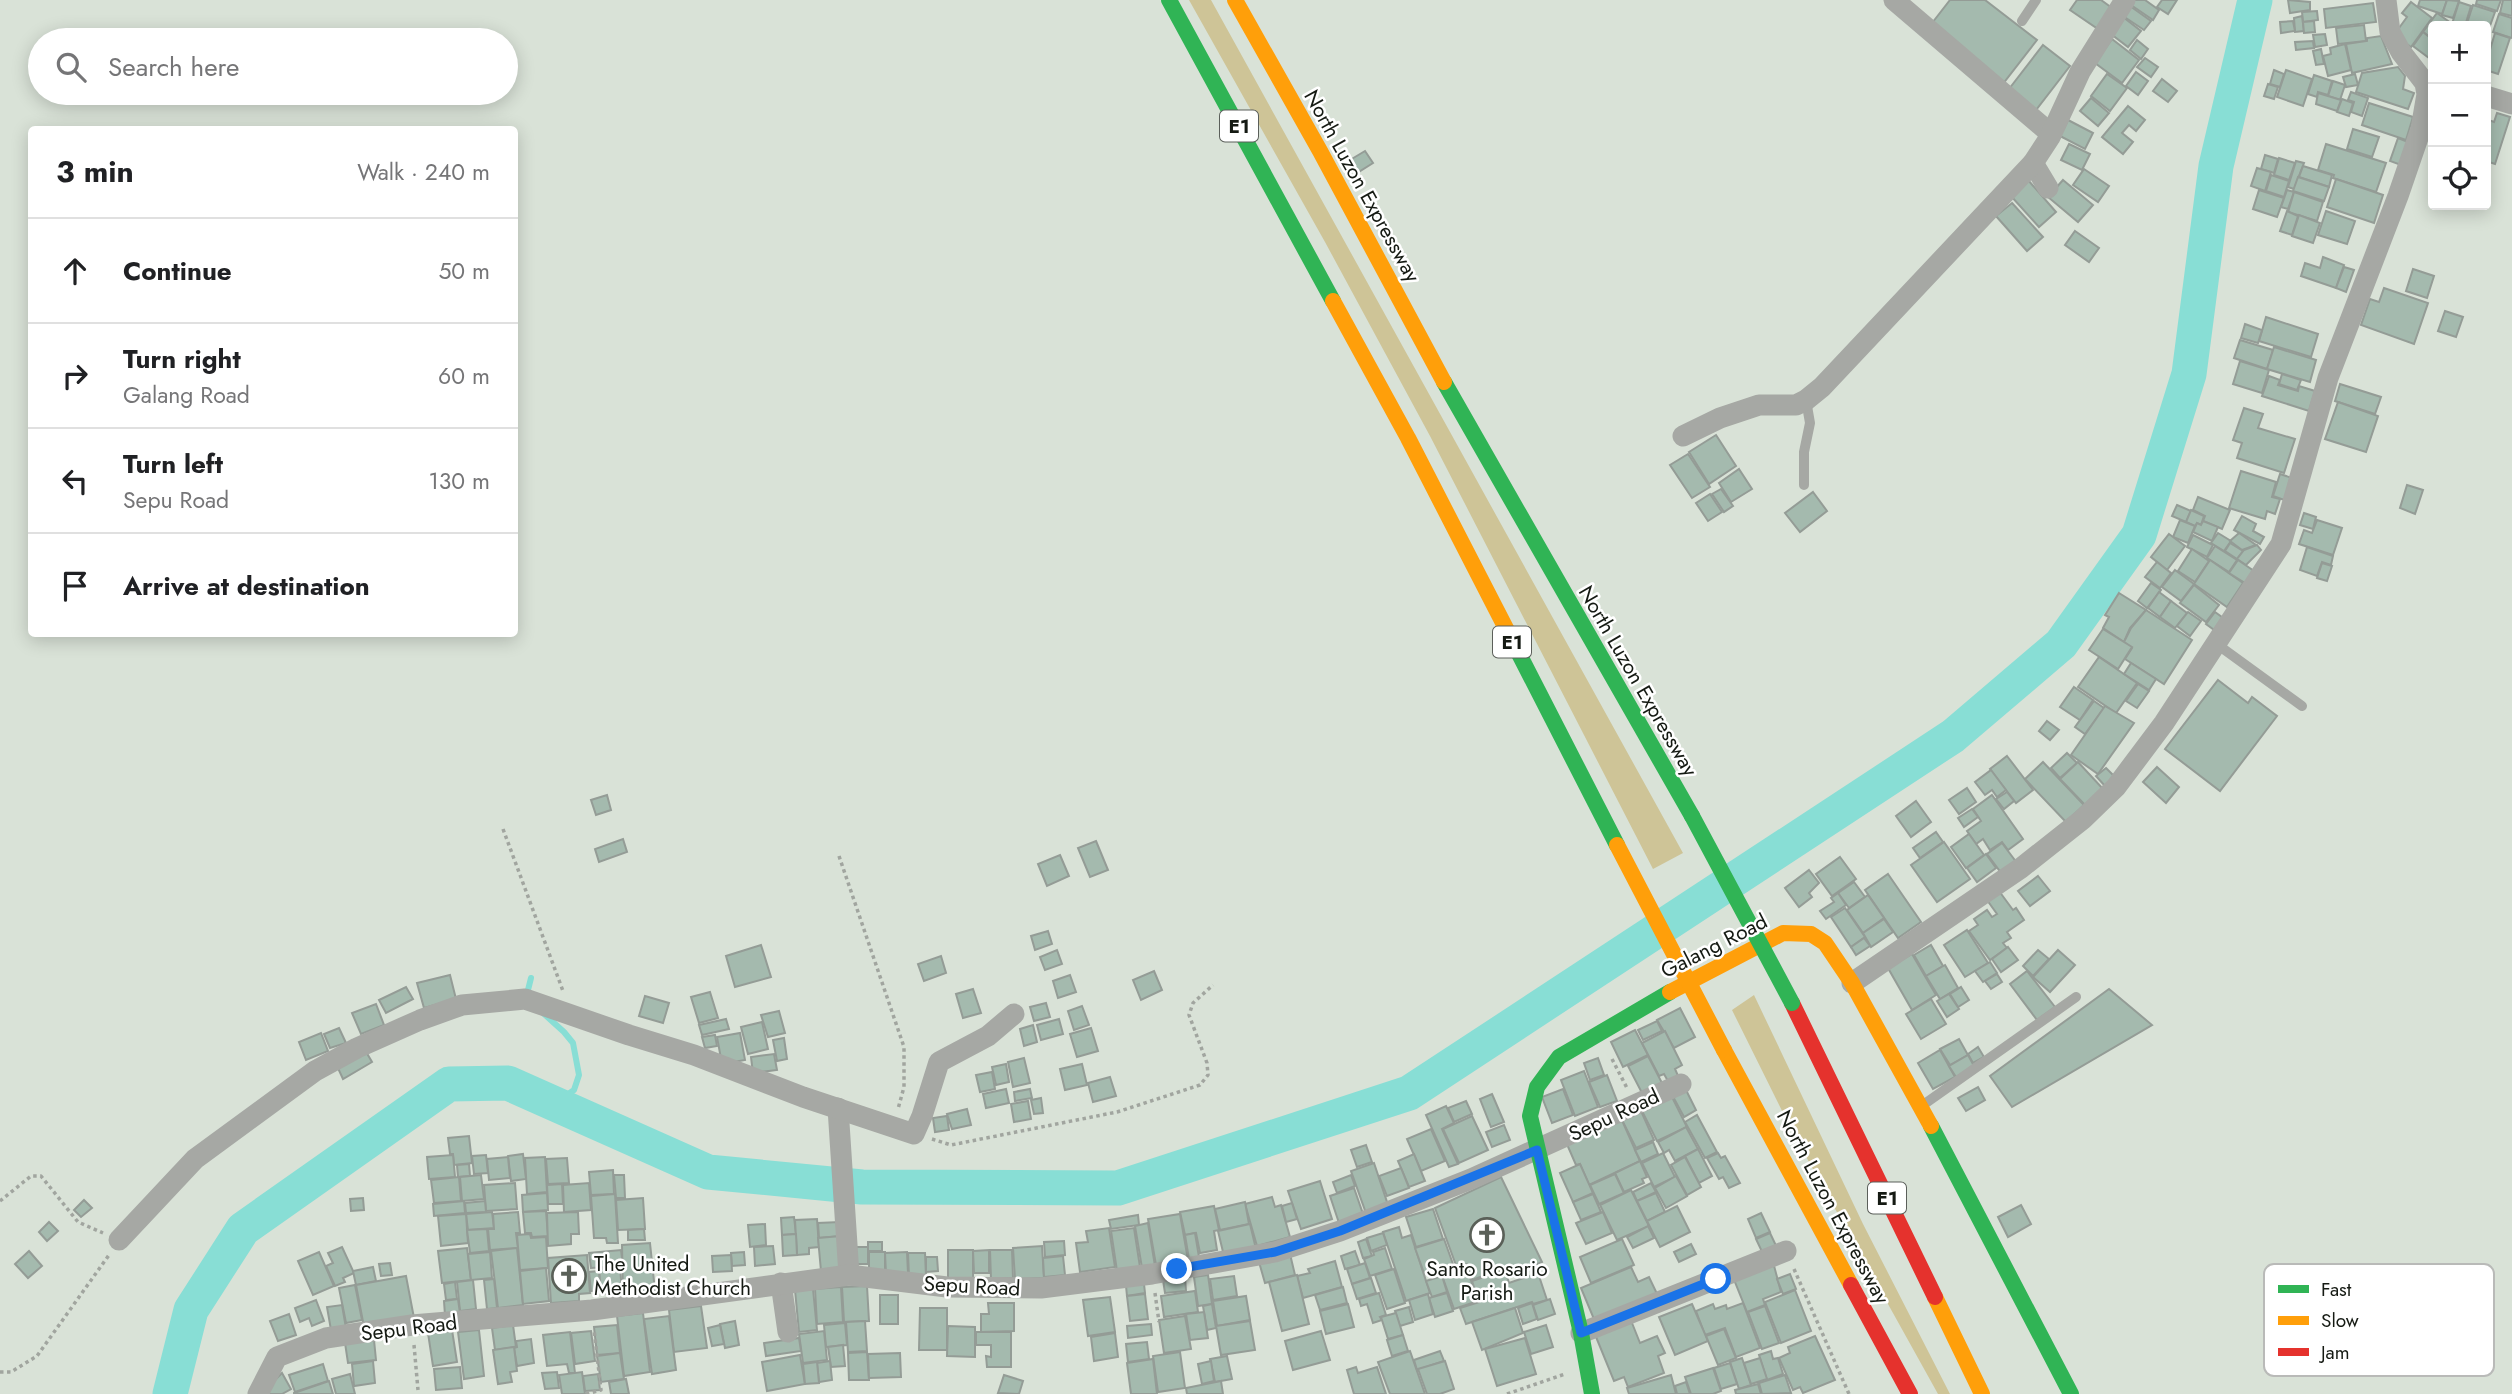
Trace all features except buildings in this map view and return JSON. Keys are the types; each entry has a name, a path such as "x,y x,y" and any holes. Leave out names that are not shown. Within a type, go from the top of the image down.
{"main road":[{"name":"North Luzon Expressway","path":"1169,0 1408,438 1724,1050 1910,1394"},
{"name":"North Luzon Expressway","path":"1235,0 1465,421 1692,816 1792,1003 1982,1394"},
{"name":"Galang Road","path":"1592,1394 1581,1333 1530,1116 1532,1100 1546,1072 1559,1057 1657,999 1783,933 1811,934 1825,943 1852,984 1920,1106 2071,1394"}],"street":[{"path":"1895,0 2051,134"},
{"path":"1852,984 2021,868 2083,820 2132,767 2218,645 2281,544 2328,378 2421,129 2427,76 2401,52 2390,32 2386,0"},
{"path":"1683,436 1720,418 1759,405 1796,405 1806,400 2033,163 2051,134 2080,72 2122,1"},
{"path":"2491,98 2512,104"},
{"path":"2033,163 2048,188"},
{"path":"119,1240 195,1159 315,1071 420,1020 462,1005 525,999 694,1055 839,1115 914,1134 939,1062 988,1037 1014,1014"},
{"name":"Sepu Road","path":"258,1394 277,1357 326,1338 412,1325 592,1310 849,1275 947,1287 1041,1289 1152,1274 1275,1252 1340,1231 1537,1150 1681,1084"},
{"path":"839,1115 849,1275"},
{"path":"1581,1333 1786,1251"},
{"path":"781,1283 788,1332"}],"lane":[{"path":"2022,21 2036,0"},
{"path":"1804,485 1804,452 1810,423 1806,400"},
{"path":"2218,645 2302,706"},
{"path":"1920,1106 2076,996"}],"path":[{"path":"503,829 574,1015"},
{"path":"839,856 904,1046 904,1087 892,1128"},
{"path":"914,1134 951,1145 1116,1112 1200,1085 1208,1075 1207,1063 1189,1015 1193,1003 1213,985"},
{"path":"1612,1059 1635,1105"},
{"path":"0,1201 31,1176 41,1176 78,1222 119,1240 37,1356 11,1372 0,1373"},
{"path":"1786,1251 1849,1394"},
{"path":"1152,1274 1159,1322"},
{"path":"586,1394 601,1390 592,1310"},
{"path":"412,1325 418,1390"},
{"path":"1507,1394 1586,1366"}],"shaded area":[{"path":"1189,0 1211,0 1683,853 1653,869 1430,436"},
{"path":"1754,995 1863,1224 1950,1394 1938,1394 1794,1135 1732,1010"}],"waterway":[{"path":"170,1394 191,1310 243,1229 449,1084 508,1083 708,1172 862,1187 1118,1188 1409,1093 1953,736 2061,644 2139,535 2189,374 2216,166 2255,0"},
{"path":"531,978 528,990 531,996"},
{"path":"543,1013 573,1043 579,1075 574,1090 554,1104"}],"traffic: fast":[{"path":"1169,0 1333,301"},
{"path":"1444,382 1692,816"},
{"path":"1514,644 1617,845"},
{"path":"1692,816 1792,1003"},
{"path":"1592,1394 1581,1333 1530,1116 1537,1087 1559,1057 1670,992"},
{"path":"1931,1126 2071,1394"}],"traffic: slow":[{"path":"1235,0 1444,382"},
{"path":"1333,301 1408,438 1514,644"},
{"path":"1617,845 1724,1050"},
{"path":"1670,992 1783,933 1811,934 1825,943 1852,983 1931,1126"},
{"path":"1724,1050 1851,1285"},
{"path":"1935,1297 1982,1394"}],"traffic: jam":[{"path":"1792,1003 1935,1297"},
{"path":"1851,1285 1910,1394"}],"place":[{"name":"Santo Rosario Parish","path":"1487,1235"},
{"name":"The United Methodist Church","path":"569,1276"}],"route":[{"path":"1177,1269 1275,1252 1340,1231 1537,1150 1581,1333 1716,1279"}]}
